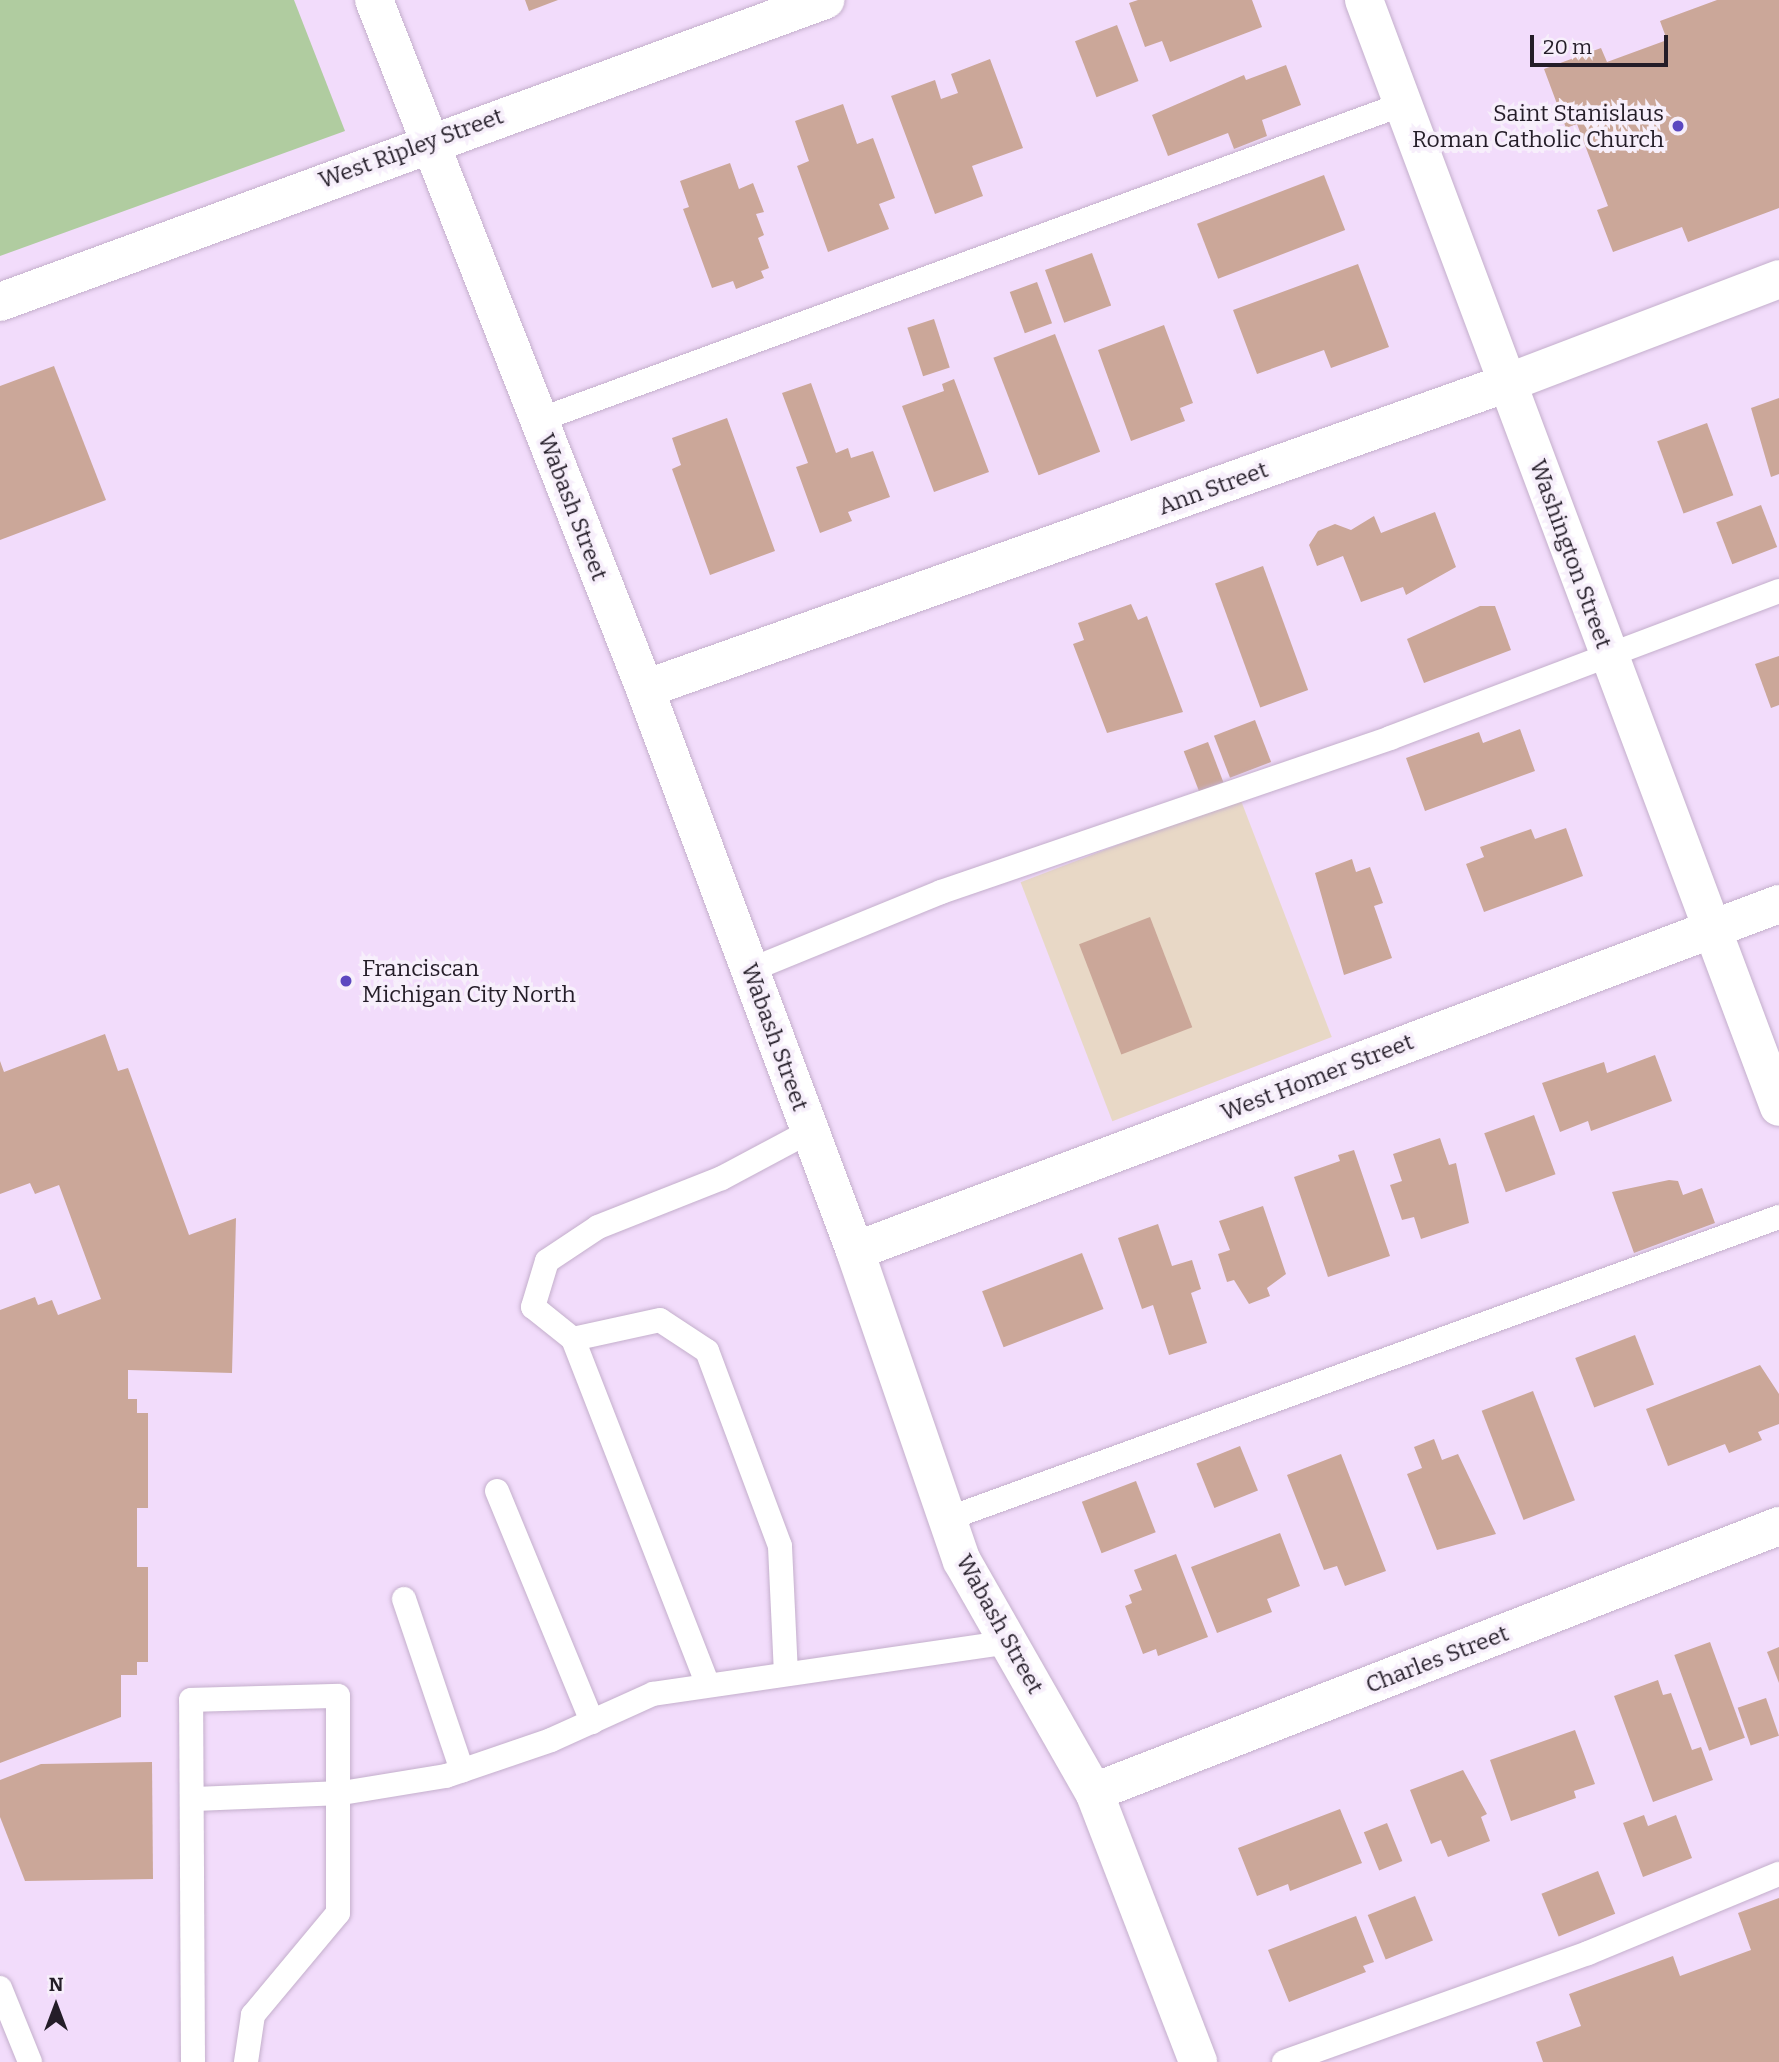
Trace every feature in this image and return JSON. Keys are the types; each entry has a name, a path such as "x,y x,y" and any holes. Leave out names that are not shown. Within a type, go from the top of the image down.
{"street":[{"name":"Wabash Street","path":"374,0 645,689 855,1251 962,1561 1094,1793 1198,2062"},
{"name":"West Ripley Street","path":"0,302 429,141 825,0"},
{"name":"Washington Street","path":"1364,0 1710,930 1779,1107"},
{"name":"Ann Street","path":"645,689 1507,383 1779,279"},
{"name":"West Homer Street","path":"855,1251 1779,904"},
{"name":"Charles Street","path":"1094,1793 1779,1526"}],"lane":[{"path":"539,420 1403,104"},
{"path":"750,970 942,892 1377,743 1607,651 1779,591"},
{"path":"708,1685 573,1339 533,1307 547,1261 598,1227 722,1178 810,1131"},
{"path":"947,1519 1779,1217"},
{"path":"573,1339 660,1320 707,1351 780,1546 786,1674"},
{"path":"497,1492 592,1722"},
{"path":"404,1600 462,1770"},
{"path":"195,1799 342,1793 462,1770 592,1722 653,1694 1009,1642"},
{"path":"193,2062 195,1799 191,1700 338,1696 342,1793 338,1913 253,2015 246,2062"},
{"path":"1284,2062 1588,1953 1779,1874"},
{"path":"0,1989 30,2062"}],"shaded area":[{"path":"1240,798 1332,1037 1112,1121 1021,882"}],"green space":[{"path":"0,0 294,0 345,131 0,256"}],"building":[{"path":"525,0 558,0 529,11"},
{"path":"1138,0 1252,0 1262,27 1170,62 1162,41 1145,47 1129,3"},
{"name":"Saint Stanislaus Roman Catholic Church","path":"1717,0 1779,0 1779,208 1688,242 1682,227 1613,252 1597,210 1608,206 1577,124 1566,128 1544,69 1601,48 1607,62 1667,40 1660,21"},
{"path":"1117,25 1139,81 1096,97 1075,41"},
{"path":"990,59 1023,148 972,166 983,196 935,214 891,96 935,80 941,99 958,93 951,74"},
{"path":"1286,65 1301,105 1262,120 1267,136 1234,149 1228,133 1168,156 1152,115 1244,75 1246,80"},
{"path":"843,104 857,144 873,138 895,198 879,204 889,229 828,252 797,166 809,161 795,121"},
{"path":"730,163 739,189 753,183 764,212 756,214 764,235 758,238 769,268 761,271 764,278 736,289 733,281 712,288 683,209 689,207 680,181"},
{"path":"1324,175 1345,230 1218,279 1197,224"},
{"path":"1092,253 1111,306 1064,323 1045,270"},
{"path":"1358,264 1389,347 1331,368 1324,350 1257,374 1233,310"},
{"path":"1037,282 1052,323 1025,333 1010,292"},
{"path":"934,319 950,368 923,376 907,328"},
{"path":"1164,325 1193,403 1180,408 1185,421 1131,441 1098,350"},
{"path":"1055,334 1100,452 1039,475 993,358"},
{"path":"54,366 106,500 0,540 0,386"},
{"path":"954,379 989,472 934,492 902,406 944,391 942,384"},
{"path":"811,383 836,453 848,448 851,458 873,451 890,497 848,512 852,521 820,533 796,467 808,463 782,393"},
{"path":"1779,398 1779,474 1771,477 1751,408"},
{"path":"727,418 775,551 710,575 672,469 681,465 672,438"},
{"path":"1707,423 1733,495 1684,513 1657,441"},
{"path":"1761,505 1777,547 1732,564 1716,522"},
{"path":"1435,512 1456,567 1406,595 1403,587 1361,602 1343,556 1317,566 1309,545 1318,531 1335,524 1351,530 1374,516 1381,533"},
{"path":"1263,566 1308,690 1260,707 1215,583"},
{"path":"1131,604 1138,620 1147,616 1183,712 1107,733 1073,644 1084,640 1078,623"},
{"path":"1480,606 1495,606 1511,650 1424,683 1407,639"},
{"path":"1779,656 1779,705 1771,708 1755,664"},
{"path":"1255,720 1271,762 1230,778 1214,736"},
{"path":"1520,729 1535,771 1425,811 1406,758 1479,732 1483,743"},
{"path":"1208,742 1223,782 1199,791 1184,751"},
{"path":"1566,828 1583,876 1484,912 1466,864 1484,857 1480,847 1531,829 1535,839"},
{"path":"1352,859 1356,872 1370,867 1383,903 1374,906 1392,958 1344,975 1315,873"},
{"path":"1150,917 1192,1027 1121,1054 1079,944"},
{"path":"105,1034 118,1071 128,1068 189,1235 236,1218 232,1373 128,1370 128,1399 137,1399 137,1413 148,1413 148,1508 137,1508 137,1567 148,1567 148,1662 137,1662 137,1675 121,1675 121,1717 0,1763 0,1310 35,1297 38,1305 52,1300 58,1315 101,1299 59,1185 35,1194 30,1183 0,1194 0,1061 4,1072"},
{"path":"1655,1055 1672,1101 1591,1131 1588,1121 1560,1132 1542,1083 1604,1062 1607,1073"},
{"path":"1534,1115 1556,1174 1506,1192 1484,1133"},
{"path":"1440,1138 1449,1165 1456,1163 1469,1223 1421,1239 1414,1217 1402,1220 1390,1185 1402,1181 1393,1154"},
{"path":"1354,1150 1390,1256 1328,1277 1294,1177 1340,1161 1338,1155"},
{"path":"1669,1180 1678,1181 1683,1195 1702,1188 1715,1223 1634,1253 1612,1192"},
{"path":"1263,1206 1286,1274 1267,1288 1270,1296 1249,1304 1234,1280 1227,1282 1218,1254 1230,1250 1219,1221"},
{"path":"1158,1224 1172,1266 1192,1260 1201,1289 1191,1293 1207,1343 1169,1355 1153,1305 1142,1309 1118,1238"},
{"path":"1082,1253 1104,1309 1004,1347 982,1291"},
{"path":"1635,1335 1654,1384 1594,1407 1575,1358"},
{"path":"1760,1365 1779,1394 1779,1424 1758,1432 1762,1440 1729,1453 1725,1444 1668,1466 1646,1409"},
{"path":"1533,1391 1575,1500 1524,1520 1482,1411"},
{"path":"1434,1439 1442,1460 1458,1454 1496,1534 1437,1550 1407,1474 1422,1468 1414,1447"},
{"path":"1240,1446 1258,1491 1214,1508 1196,1464"},
{"path":"1341,1454 1386,1571 1345,1586 1337,1566 1324,1570 1287,1475"},
{"path":"1136,1481 1156,1532 1102,1553 1082,1502"},
{"path":"1280,1533 1300,1586 1267,1599 1272,1612 1217,1633 1191,1567"},
{"path":"1176,1554 1208,1637 1158,1656 1156,1649 1143,1654 1125,1606 1132,1603 1129,1595 1142,1590 1134,1570"},
{"path":"1710,1642 1745,1738 1709,1751 1674,1655"},
{"path":"1779,1647 1779,1683 1767,1652"},
{"path":"1658,1680 1663,1695 1671,1693 1692,1750 1701,1747 1713,1780 1653,1802 1614,1696"},
{"path":"1766,1698 1779,1736 1751,1746 1738,1708"},
{"path":"1575,1730 1595,1784 1574,1791 1576,1798 1511,1821 1490,1760"},
{"path":"152,1762 153,1879 25,1881 0,1817 0,1780 41,1764"},
{"path":"1463,1770 1487,1814 1481,1817 1490,1841 1448,1857 1441,1840 1431,1844 1410,1790"},
{"path":"1340,1809 1362,1863 1290,1891 1288,1884 1257,1896 1238,1848"},
{"path":"1644,1815 1648,1826 1676,1815 1692,1858 1643,1877 1623,1823"},
{"path":"1387,1823 1402,1861 1379,1870 1364,1832"},
{"path":"1598,1871 1615,1914 1559,1937 1541,1894"},
{"path":"1415,1896 1433,1941 1386,1960 1368,1915"},
{"path":"1779,1898 1779,2062 1543,2062 1536,2042 1581,2026 1569,1994 1673,1956 1680,1976 1751,1950 1738,1913"},
{"path":"1356,1916 1374,1962 1363,1966 1366,1972 1289,2002 1268,1950"}],"place":[{"name":"Saint Stanislaus Roman Catholic Church","path":"1678,126"},
{"name":"Franciscan Michigan City North","path":"346,981"}]}
